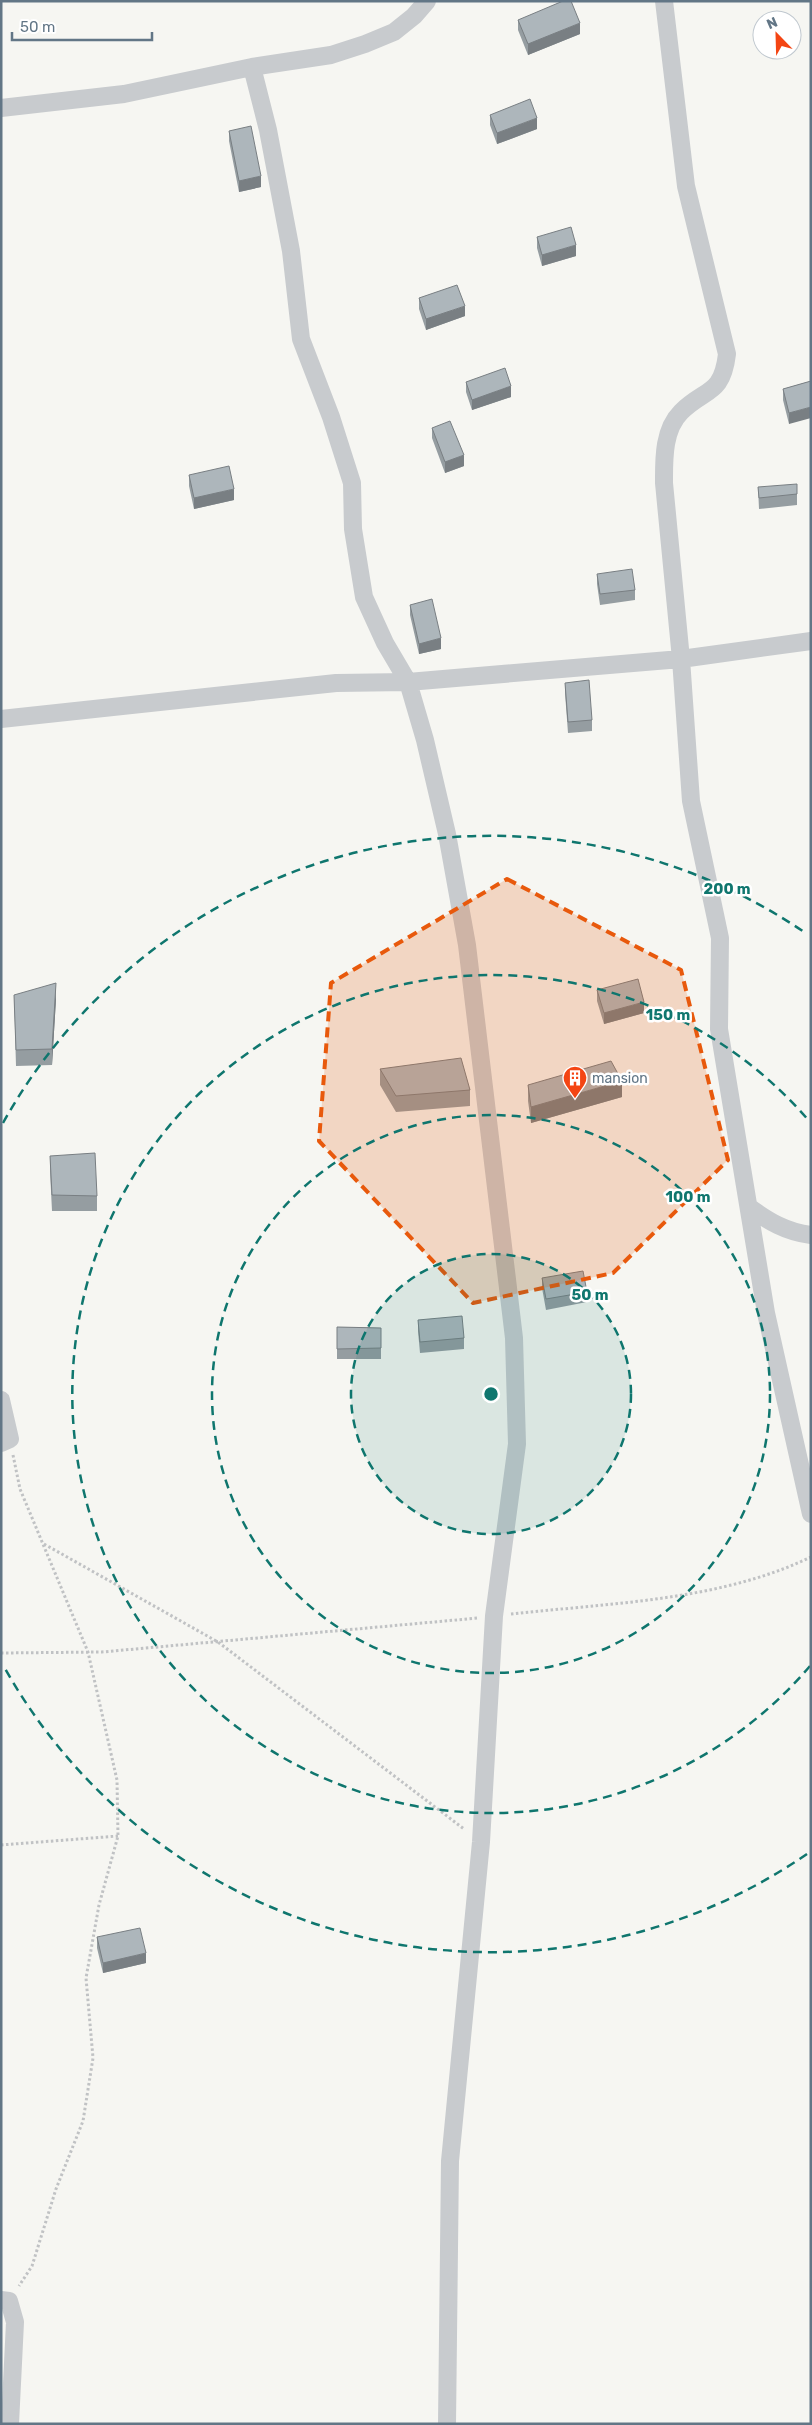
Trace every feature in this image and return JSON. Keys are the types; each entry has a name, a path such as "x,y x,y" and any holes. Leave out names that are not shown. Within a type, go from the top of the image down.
{"street":[{"path":"1,108 124,94 252,67 331,55 394,32 414,16 426,1"},
{"path":"664,1 684,178 726,354 721,380 710,392 681,412 675,420 667,440 664,459 664,483 681,659 691,801 720,938 719,1029 766,1313 811,1514"},
{"path":"252,67 268,130 291,251 301,339 331,417 352,483 353,529 364,597 386,643 408,682 425,740 448,834 466,945 514,1338 517,1444 494,1616 481,1842 450,2161 447,2424"},
{"path":"1,719 336,683 408,682 681,659 811,640"},
{"path":"749,1207 772,1224 799,1234 811,1235"},
{"path":"1,1400 6,1441"},
{"path":"5,2300 15,2322 10,2424"},
{"path":"1,2341 15,2322"}],"path":[{"path":"5,2300 32,2266 56,2188 83,2121 93,2058 86,1978 98,1905 118,1836 117,1780 88,1652 20,1489 6,1441"},
{"path":"43,1544 218,1642 481,1842"},
{"path":"1,1652 88,1652 218,1642 494,1616 696,1593 780,1571 811,1557"},
{"path":"1,1845 118,1836"}],"highlighted area":[{"path":"507,879 681,970 728,1160 613,1273 473,1303 319,1141 331,983"}],"building":[{"path":"563,1 571,1 580,23 528,44 518,20"},
{"path":"530,99 537,118 497,133 490,115"},
{"path":"251,126 261,176 239,181 229,131"},
{"path":"571,227 576,245 542,255 537,237"},
{"path":"457,285 465,306 426,319 419,298"},
{"path":"505,368 511,386 472,400 466,382"},
{"path":"811,381 811,407 789,413 783,389"},
{"path":"450,421 464,455 445,462 432,428"},
{"path":"229,466 234,489 194,498 189,475"},
{"path":"797,484 797,494 759,498 758,487"},
{"path":"632,569 635,590 600,594 597,574"},
{"path":"432,599 441,638 419,644 410,605"},
{"path":"589,680 592,720 568,722 565,683"},
{"path":"638,979 644,1002 604,1013 597,990"},
{"path":"56,983 52,1049 16,1050 14,995"},
{"path":"461,1058 470,1090 396,1096 380,1069"},
{"path":"611,1061 622,1081 531,1107 528,1085"},
{"path":"95,1153 97,1196 52,1195 50,1156"},
{"path":"583,1271 587,1292 546,1299 542,1278"},
{"path":"462,1316 464,1338 420,1342 418,1320"},
{"path":"337,1327 381,1328 381,1348 337,1349"},
{"path":"140,1928 146,1953 103,1963 97,1937"}],"place":[{"name":"mansion","path":"575,1099"}]}
